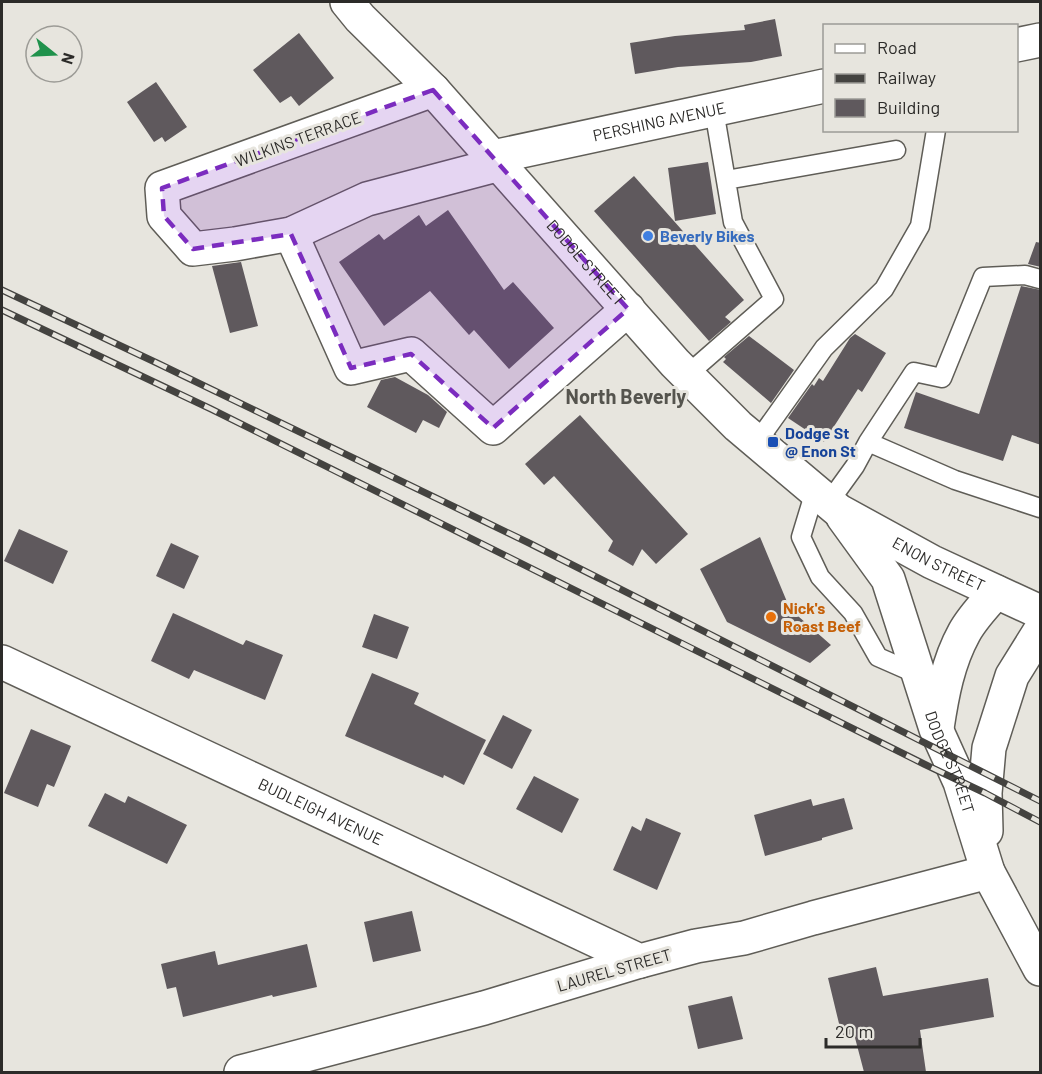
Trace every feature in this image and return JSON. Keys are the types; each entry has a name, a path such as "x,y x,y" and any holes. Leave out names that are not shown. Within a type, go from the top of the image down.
{"main road":[{"name":"DODGE STREET","path":"347,2 360,18 433,90 687,375 738,426 827,502"},
{"path":"1018,45 1041,40"},
{"name":"PERSHING AVENUE","path":"162,188 164,216 193,249 235,244 291,234 367,199 496,161 823,86"},
{"name":"WILKINS TERRACE","path":"162,188 433,90"},
{"path":"291,234 351,368 411,354 493,428 628,309"},
{"path":"827,502 888,579 936,729"},
{"name":"ENON STREET","path":"827,502 932,562 1041,612"},
{"name":"DODGE STREET","path":"996,592 964,632 951,663 941,698 936,729 960,782 988,872 1041,969"},
{"name":"DODGE STREET","path":"988,872 985,793 989,748 1012,676 1041,631"},
{"name":"BUDLEIGH AVENUE","path":"2,662 640,961"},
{"name":"LAUREL STREET","path":"241,1072 484,1008 696,946 744,938 988,872"}],"lane":[{"path":"687,375 774,299 733,222 714,110"},
{"path":"757,442 824,348 884,289 895,271 920,226 936,132"},
{"path":"726,180 896,150"},
{"path":"919,675 878,657 853,613 820,577 801,537 855,466 914,372 942,378 983,277 1025,275 1041,279"},
{"path":"868,442 956,480 1041,508"}],"highlighted area":[{"path":"433,90 628,309 493,428 411,354 351,368 291,234 193,249 164,216 162,188"}],"building":[{"path":"775,19 782,56 751,62 678,67 635,74 630,43 675,36 745,30 744,25"},
{"path":"299,33 334,78 299,106 291,96 280,103 253,70"},
{"path":"156,82 187,127 165,142 162,137 154,142 127,102"},
{"path":"708,162 716,214 675,221 668,168"},
{"path":"634,176 744,300 725,317 731,322 709,341 594,211"},
{"path":"448,210 504,290 513,282 554,328 509,369 474,330 469,335 430,291 384,326 339,262 379,234 384,240 419,215 426,226"},
{"path":"1036,242 1041,243 1041,267 1028,264"},
{"path":"241,262 258,326 230,333 212,266"},
{"path":"1021,286 1041,290 1041,445 1012,435 1003,461 904,428 916,392 979,414"},
{"path":"855,334 886,353 862,392 858,389 824,442 788,418 812,384 814,386 819,378 823,381 850,338"},
{"path":"749,336 794,370 771,403 723,362 726,359 724,357"},
{"path":"395,377 428,395 447,412 439,428 423,420 416,433 367,407 381,380"},
{"path":"580,415 688,534 656,564 642,549 633,566 608,551 613,541 554,476 544,485 525,464"},
{"path":"19,529 68,551 53,584 4,561"},
{"path":"760,537 790,609 831,645 810,663 727,622 700,569"},
{"path":"171,543 199,556 184,589 156,576"},
{"path":"173,613 243,645 246,640 283,655 265,700 194,670 189,679 151,661"},
{"path":"374,614 409,627 397,659 362,647"},
{"path":"372,673 419,693 414,704 486,740 464,785 345,736"},
{"path":"503,715 532,730 512,769 483,754"},
{"path":"31,729 71,746 54,787 47,784 38,807 4,793"},
{"path":"534,776 579,799 562,833 516,809"},
{"path":"105,793 125,803 128,796 187,825 167,864 88,826"},
{"path":"844,798 853,829 765,856 754,815 811,799 813,806"},
{"path":"646,818 681,833 657,890 613,870 632,826 641,831"},
{"path":"412,911 421,951 373,962 364,922"},
{"path":"307,944 317,987 273,997 272,995 183,1017 176,987 167,989 161,964 215,951 218,965"},
{"path":"876,967 883,996 988,978 994,1017 920,1030 926,1072 864,1072 854,1034 842,1036 828,978"},
{"path":"732,996 743,1039 698,1049 688,1006"}],"railway":[{"path":"2,290 527,542 1040,801"},
{"path":"2,310 211,409 1040,822"}],"place":[{"name":"Beverly Bikes","path":"648,236"},
{"name":"Dodge St @ Enon St","path":"773,442"},
{"name":"Nick's Roast Beef","path":"771,617"}],"district":[{"name":"North Beverly","path":"626,397"}]}
